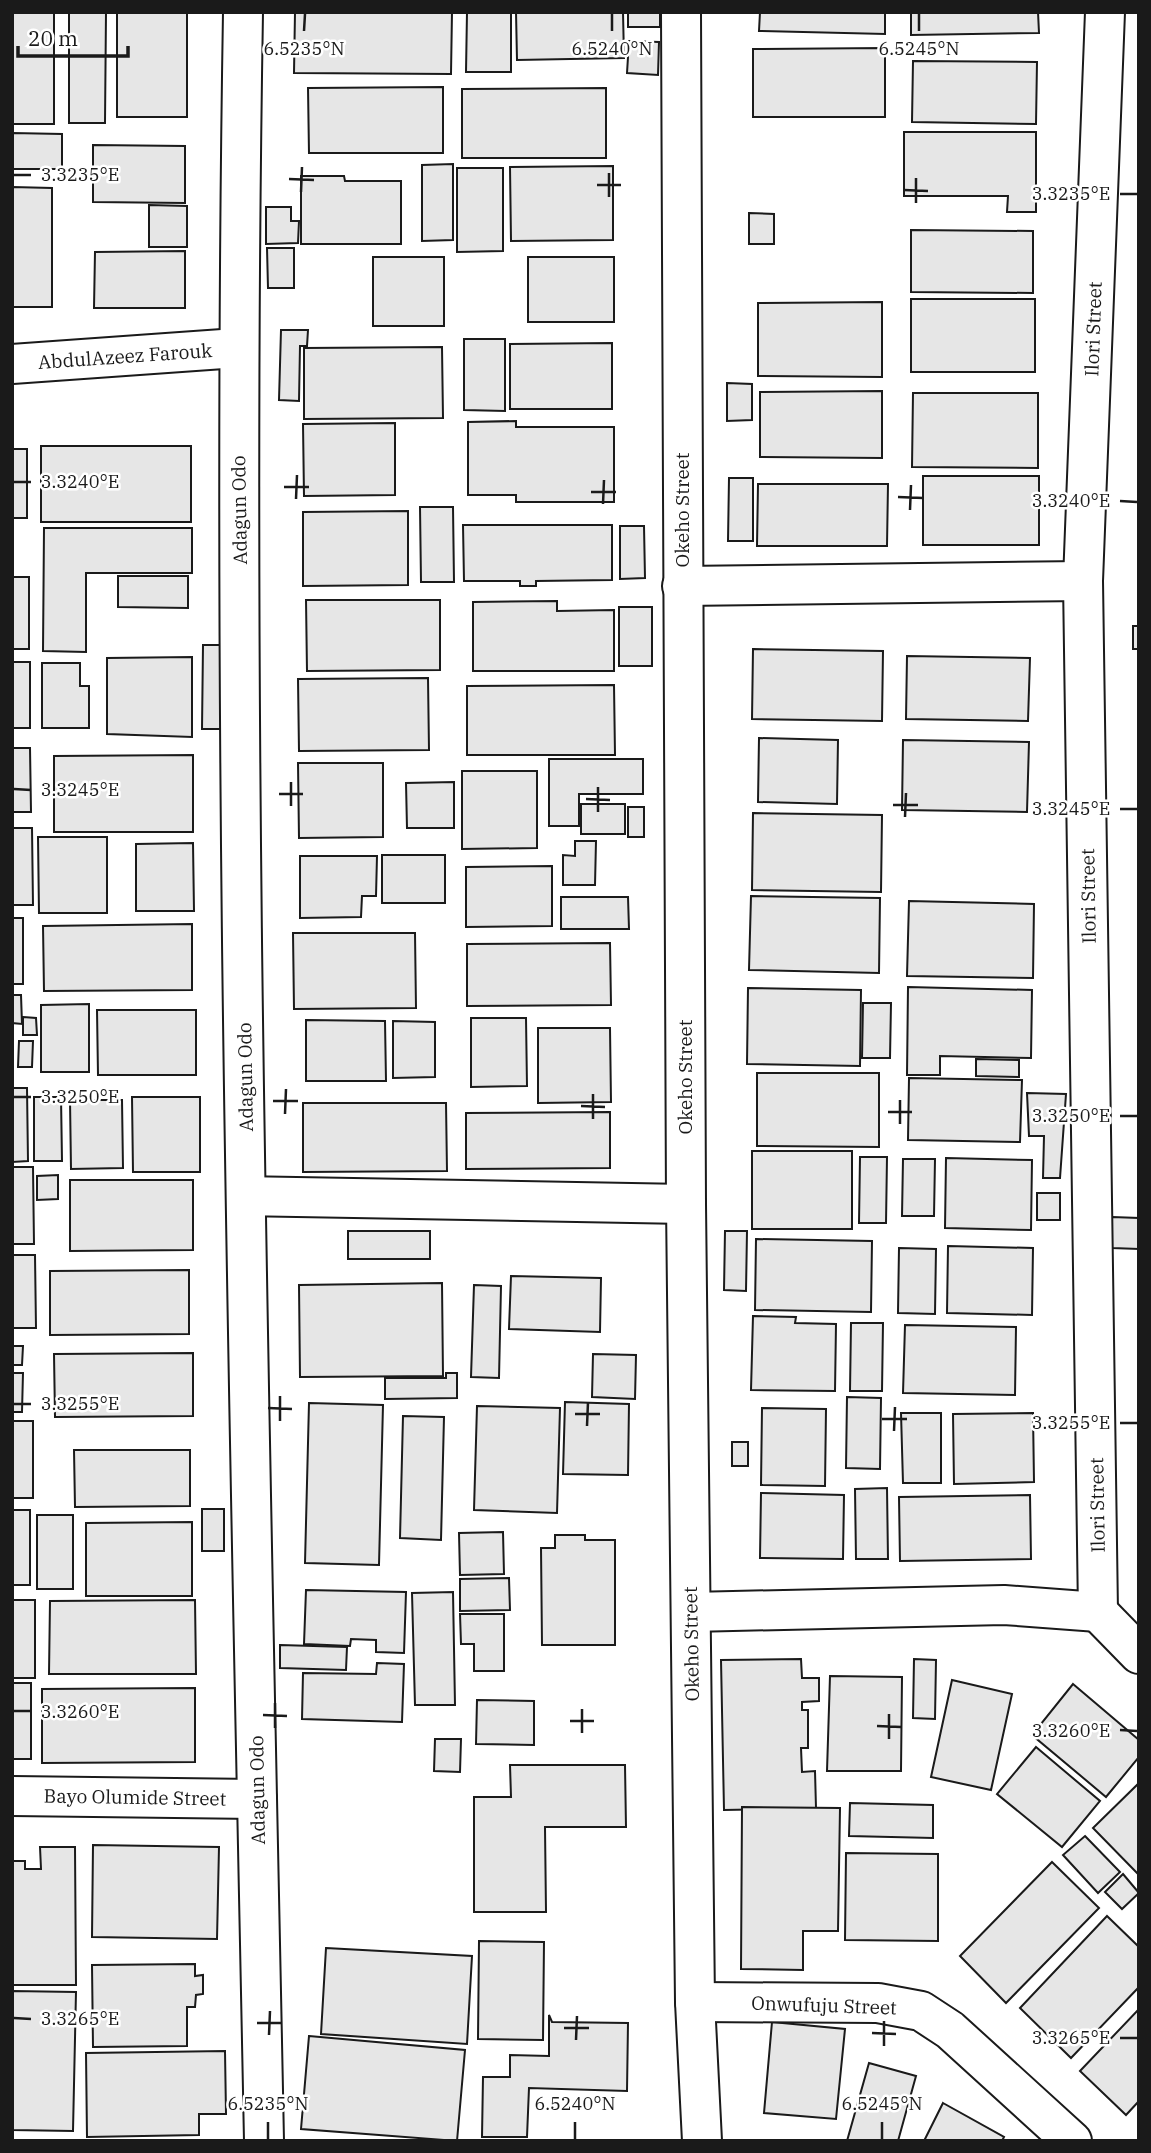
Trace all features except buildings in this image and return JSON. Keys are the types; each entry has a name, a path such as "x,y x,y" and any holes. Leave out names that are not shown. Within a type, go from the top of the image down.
{"street":[{"name":"Adagun Odo","path":"243,12 237,348 246,1196 264,2141"},
{"name":"Okeho Street","path":"681,12 686,1204 695,2002 702,2141"},
{"name":"Ilori Street","path":"1098,1612 1083,581 1104,12"},
{"name":"AbdulAzeez Farouk","path":"12,364 237,348"},
{"path":"682,586 1083,581"},
{"path":"246,1196 686,1204"},
{"path":"691,1612 1004,1605 1098,1612 1139,1654"},
{"name":"Bayo Olumide Street","path":"12,1796 257,1799"},
{"name":"Onwufuju Street","path":"695,2002 878,2003 921,2011 950,2030 1072,2141"}]}
